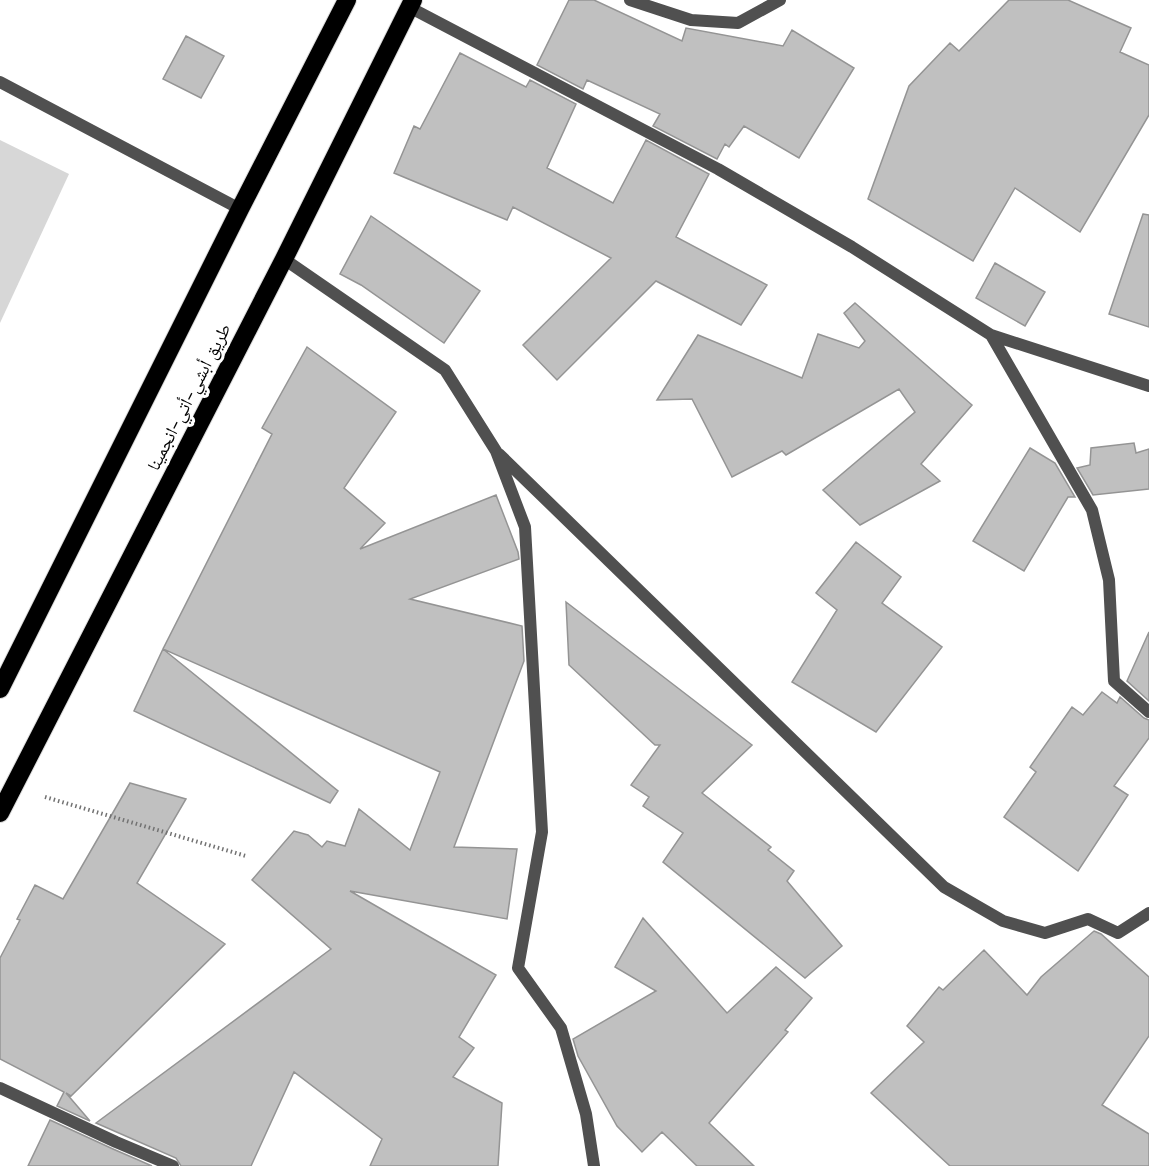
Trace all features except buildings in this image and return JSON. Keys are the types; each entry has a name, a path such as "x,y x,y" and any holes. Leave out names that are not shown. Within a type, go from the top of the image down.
{"highway":[{"path":"0,688 347,0"},
{"name":"طريق أبشي-أتي-انجمينا","path":"0,813 284,259 411,4"}],"street":[{"path":"630,0 691,20 738,23 780,0"},
{"path":"411,4 718,169 852,247 991,335 1149,386"},
{"path":"0,82 240,209"},
{"path":"284,259 445,370 496,451 525,527 542,832 518,968 561,1028 586,1114 594,1166"},
{"path":"991,335 1092,510 1109,580 1114,681 1149,712"},
{"path":"496,451 944,887 1003,921 1045,933 1088,919 1119,933 1149,913"},
{"path":"0,1088 172,1166"}],"path":[{"path":"13,787 246,856"}],"shaded area":[{"path":"0,140 69,174 0,323"}]}
